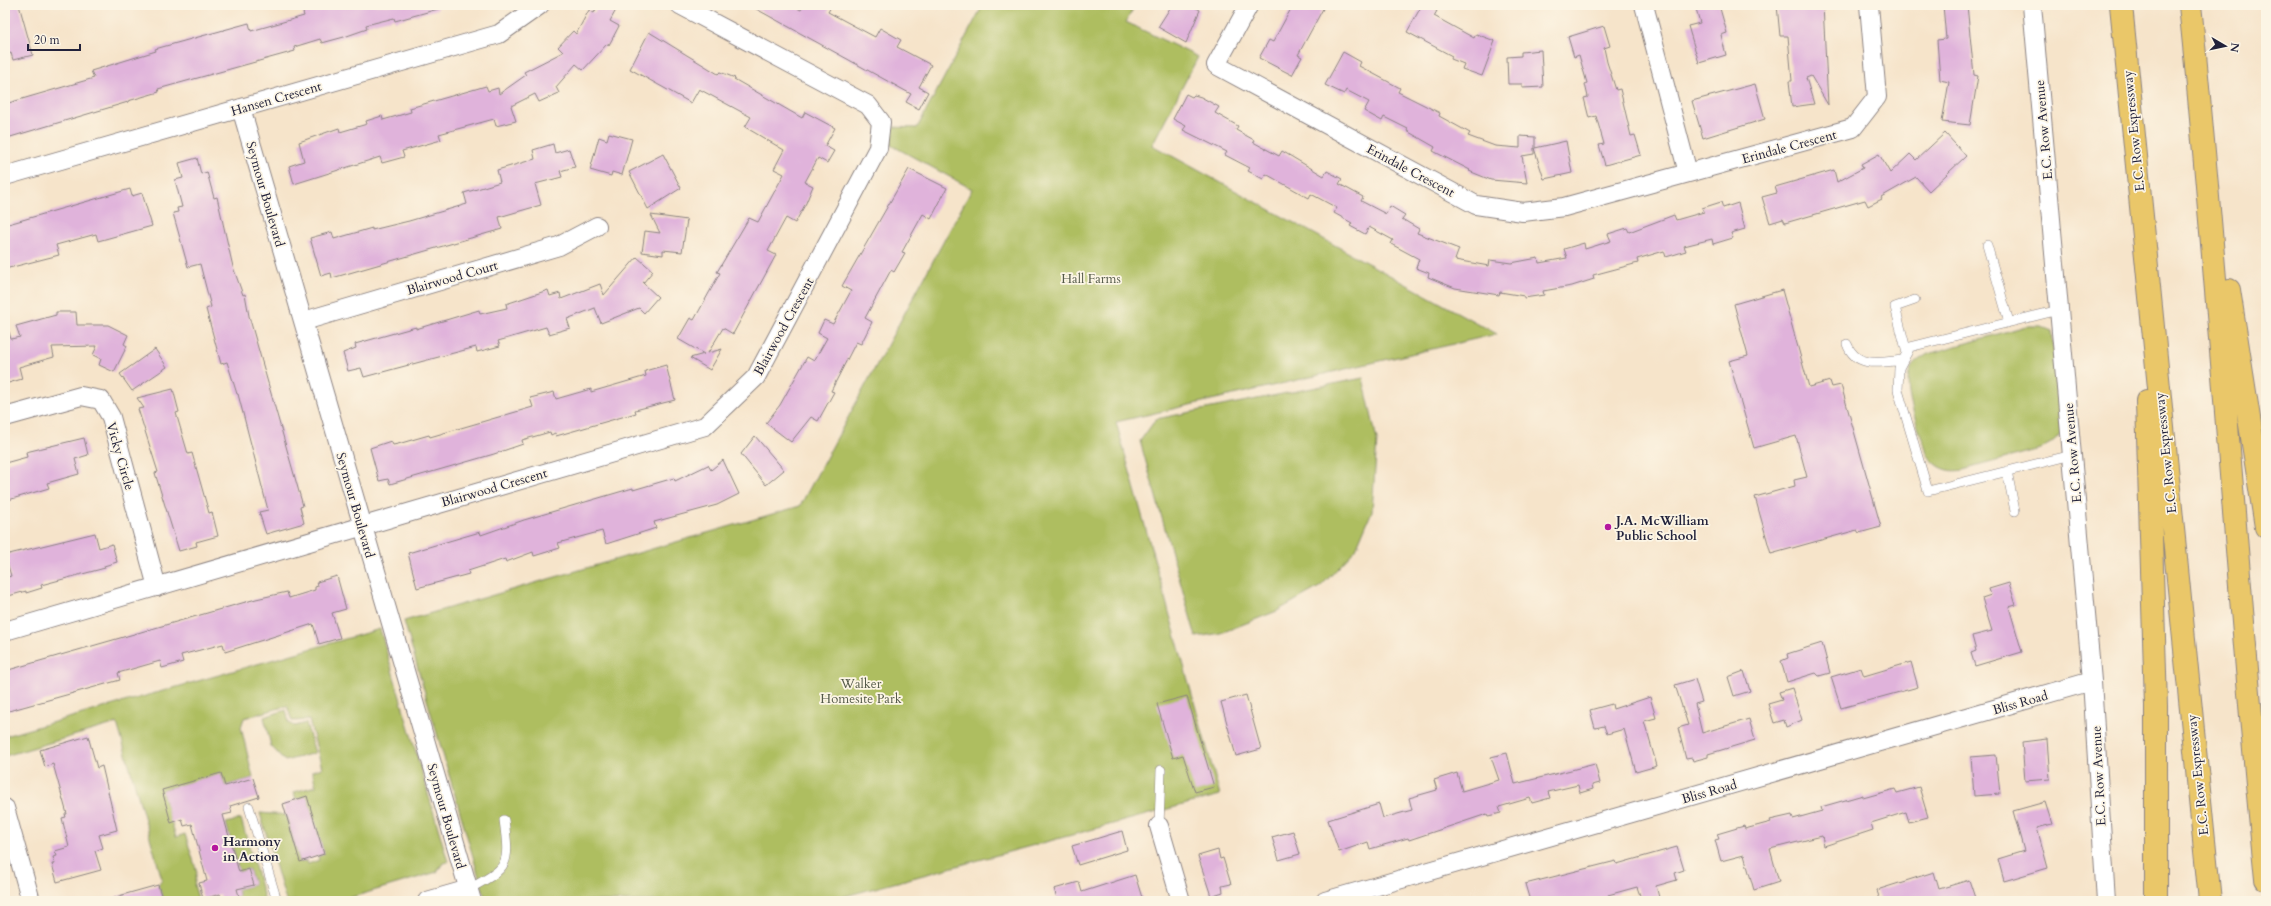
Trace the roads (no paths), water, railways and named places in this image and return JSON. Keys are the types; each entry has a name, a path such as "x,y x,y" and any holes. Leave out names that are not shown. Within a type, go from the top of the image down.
{"highway":[{"name":"E.C. Row Expressway","path":"2121,5 2210,901"},
{"path":"2190,5 2208,183 2250,717 2266,879"},
{"path":"2208,183 2234,317 2266,527"},
{"path":"2148,282 2147,423 2156,706 2156,901"}],"street":[{"name":"Hansen Crescent","path":"5,176 499,34 540,5"},
{"name":"Blairwood Crescent","path":"361,525 705,426 756,376 878,148 881,122 868,105 680,5"},
{"name":"Erindale Crescent","path":"1250,5 1216,65 1476,205 1523,212 1564,207 1853,128 1877,97 1869,5"},
{"path":"1644,5 1688,173"},
{"name":"E.C. Row Avenue","path":"2032,5 2092,681 2106,901"},
{"name":"Seymour Boulevard","path":"241,108 304,321 361,525 470,895"},
{"name":"Blairwood Court","path":"304,321 559,246 597,226"},
{"name":"Vicky Circle","path":"5,418 81,396 101,400 111,417 157,587"},
{"path":"5,631 157,587 361,525"},
{"name":"Bliss Road","path":"1325,901 2092,681"},
{"path":"5,808 32,901"},
{"path":"1159,826 1181,901"},
{"path":"427,901 470,895"}],"lane":[{"path":"1987,245 2009,322"},
{"path":"1905,357 1895,306 1915,300"},
{"path":"2059,310 1910,347 1899,368 1898,390 1928,491 2072,455"},
{"path":"1847,344 1850,352 1867,363 1905,357"},
{"path":"2008,471 2015,511"},
{"path":"1159,826 1161,770"},
{"path":"249,807 277,901"},
{"path":"470,895 498,873 508,854 504,820"}],"place":[{"name":"J.A. McWilliam Public School","path":"1608,527"},
{"name":"Harmony in Action","path":"215,848"}],"park label":[{"name":"Hall Farms","path":"1091,278"},
{"name":"Walker Homesite Park","path":"861,690"}]}
